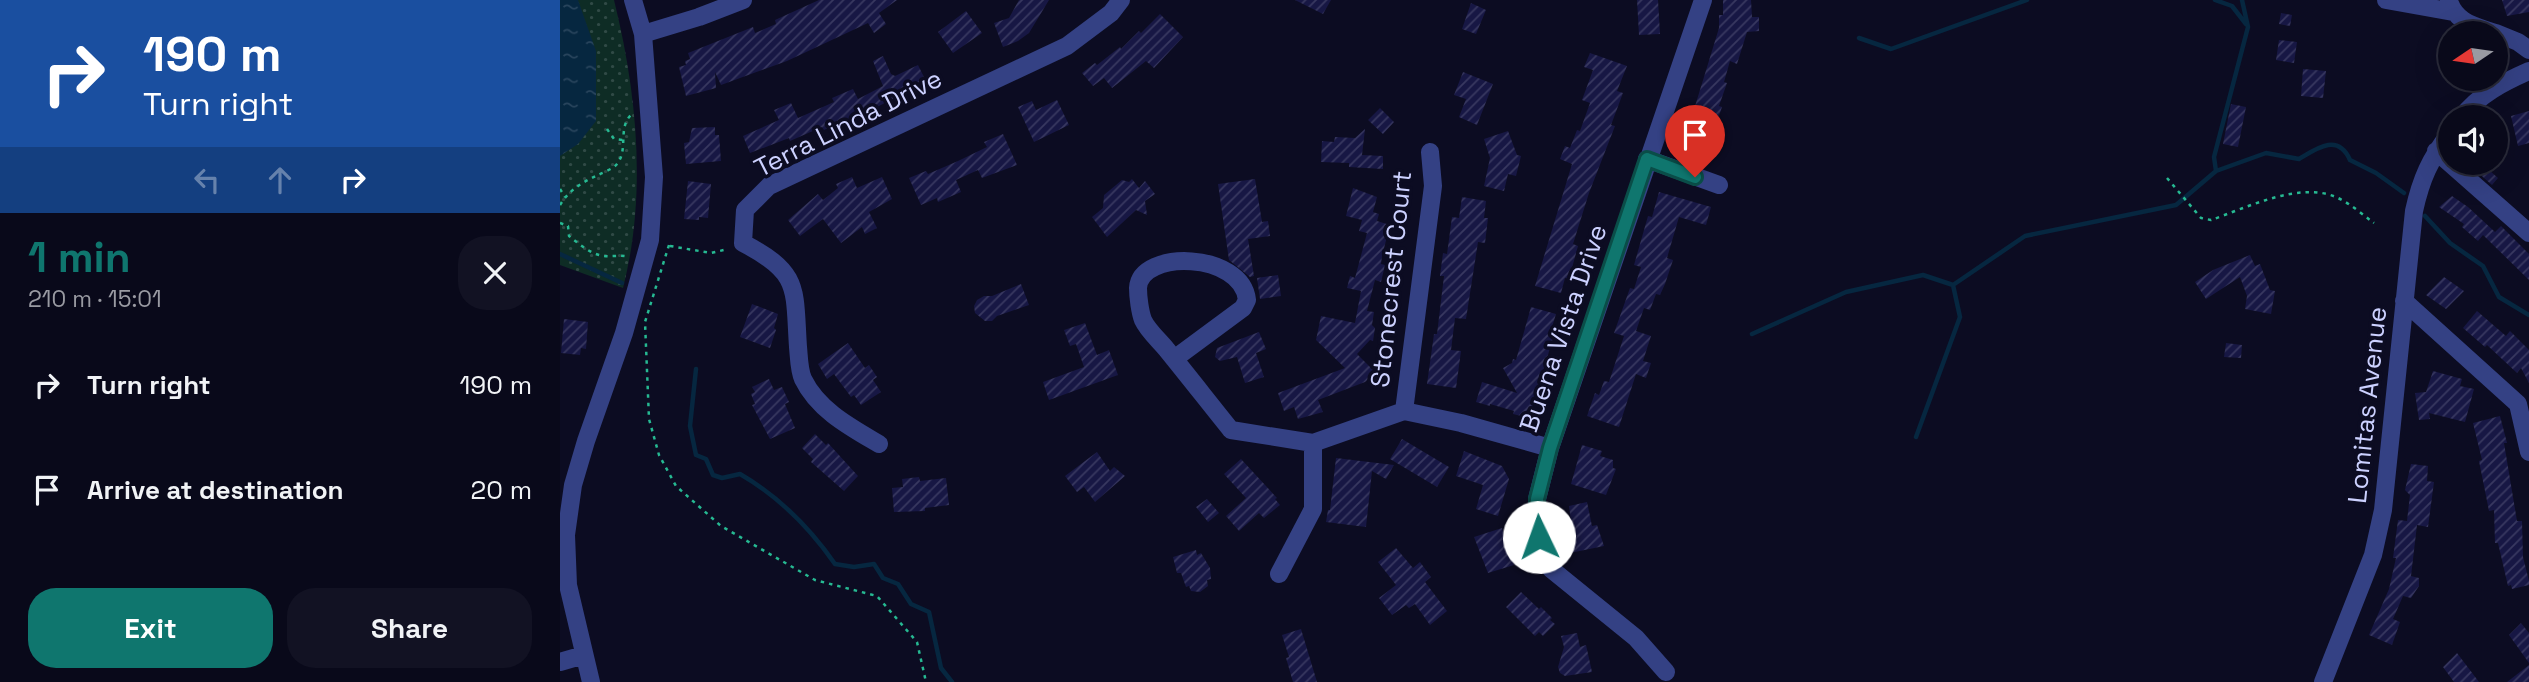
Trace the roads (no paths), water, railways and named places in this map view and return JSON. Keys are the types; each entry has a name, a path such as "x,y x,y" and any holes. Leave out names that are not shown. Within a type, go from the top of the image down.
{"street":[{"path":"591,682 568,585 566,535 573,485 624,333 650,240 654,177 643,34 633,0"},
{"path":"643,34 743,0"},
{"name":"Terra Linda Drive","path":"879,444 841,422 816,399 801,377 796,295 783,268 763,253 743,243 745,210 769,186 1067,46 1111,13 1121,0"},
{"name":"Buena Vista Drive","path":"1666,672 1636,638 1551,569 1539,537 1537,499 1550,448 1703,0"},
{"path":"2386,0 2451,6 2464,21"},
{"path":"2508,38 2529,50"},
{"path":"2473,105 2504,82 2529,71"},
{"name":"Lomitas Avenue","path":"2323,682 2373,555 2383,510 2414,211 2420,184 2438,148"},
{"path":"2436,151 2529,233"},
{"name":"Stonecrest Court","path":"1404,411 1433,186 1430,152"},
{"path":"1647,159 1719,185"},
{"path":"1174,359 1243,308 1247,300 1243,284 1234,274 1207,264 1178,260 1160,264 1139,281 1138,290 1144,321 1174,359 1231,430 1313,443 1404,411 1461,423 1550,448"},
{"path":"2404,301 2518,404 2529,452"},
{"path":"1279,574 1313,509 1313,443"},
{"path":"560,662 584,655"}],"water":[{"path":"560,0 578,0 596,51 596,121 578,144 560,156"}],"waterway":[{"path":"1859,38 1891,49 2027,0"},
{"path":"2215,0 2232,6 2246,24"},
{"path":"2216,171 2214,157 2248,27 2242,0"},
{"path":"1916,437 1960,317 1953,285 2025,236 2176,205 2216,171 2266,153 2299,159 2327,145 2340,147 2350,160 2376,173 2404,193"},
{"path":"2425,216 2450,243 2483,266 2499,297 2529,315"},
{"path":"560,254 622,283"},
{"path":"1752,334 1846,292 1923,275 1953,285"},
{"path":"696,369 690,426 696,455 706,459 713,475 722,478 740,474 767,492 804,526 835,564 854,567 874,564 883,578 898,584 911,604 929,612 941,668 952,682"}]}
